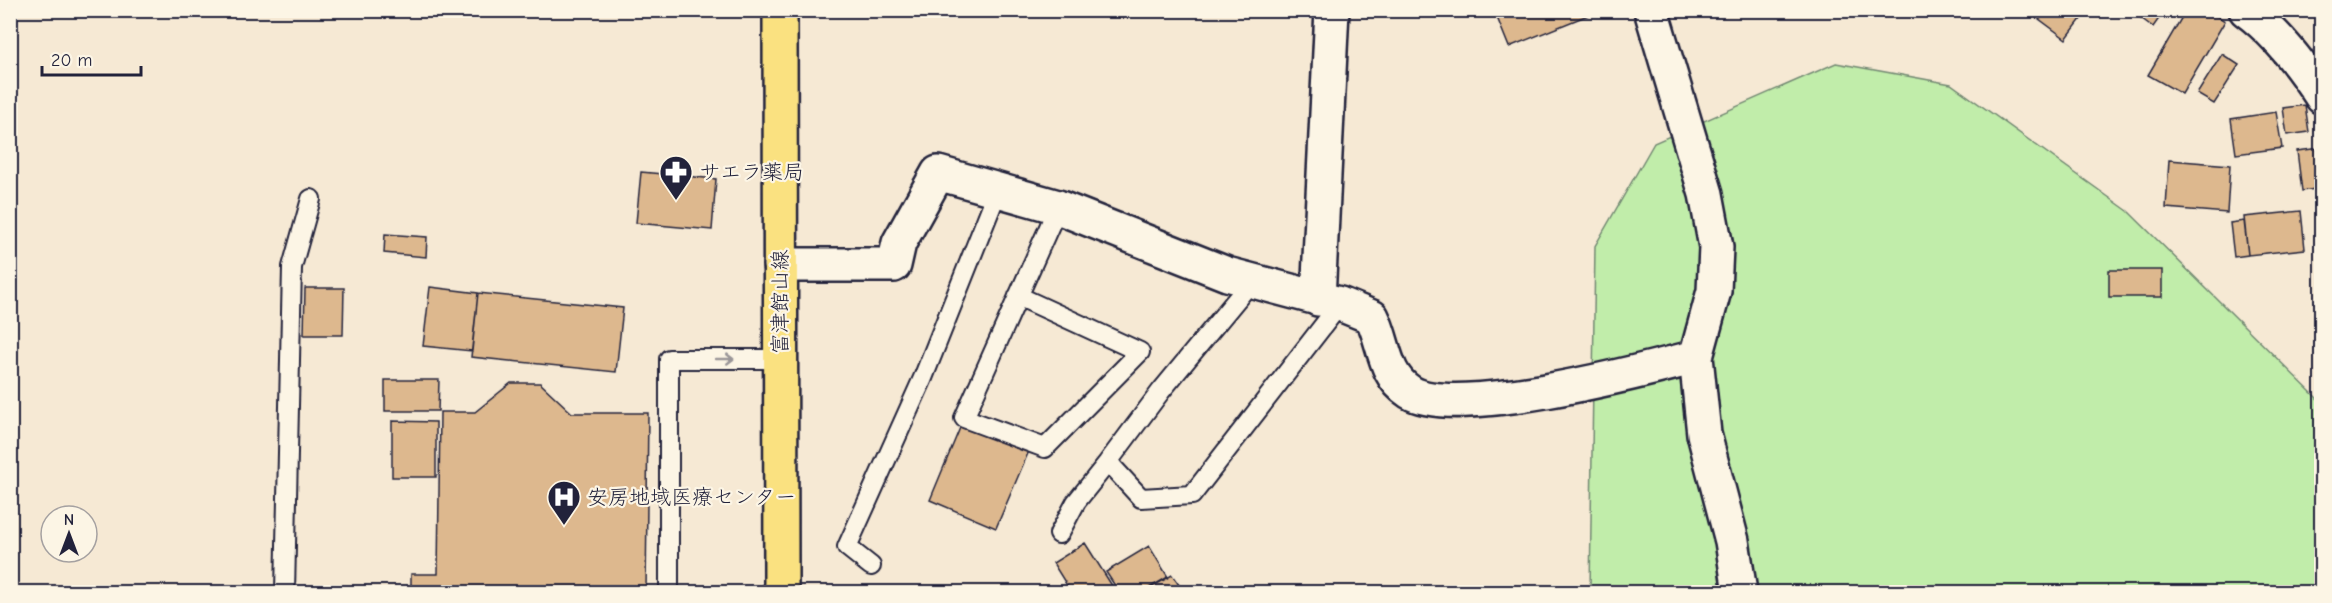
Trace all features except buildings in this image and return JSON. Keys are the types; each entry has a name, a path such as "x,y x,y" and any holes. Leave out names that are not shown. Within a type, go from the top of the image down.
{"main road":[{"name":"富津館山線","path":"780,10 782,592"}],"street":[{"path":"1329,301 1332,10"},
{"path":"1651,10 1706,194 1716,246 1714,291 1696,357 1704,434 1732,541 1740,592"},
{"path":"2246,10 2260,21 2309,77 2322,97"},
{"path":"780,265 894,265 899,243 938,173 1058,207 1251,282 1329,301 1372,317 1389,372 1410,393 1434,400 1472,400 1587,384 1696,357"}],"lane":[{"path":"871,566 847,547 923,378 998,190"},
{"path":"285,592 292,267 311,198"},
{"path":"1018,296 1140,352 1045,448 964,418 1018,296 1058,207"},
{"path":"1059,534 1076,502 1161,391 1251,282"},
{"path":"1108,462 1141,498 1192,495 1329,301"},
{"path":"669,592 669,359 780,359"}],"green space":[{"path":"1836,63 1951,84 2128,211 2321,402 2321,592 1590,592 1595,246 1654,143"}],"place":[{"name":"サエラ薬局","path":"676,201"},
{"name":"安房地域医療センター","path":"564,526"}]}
